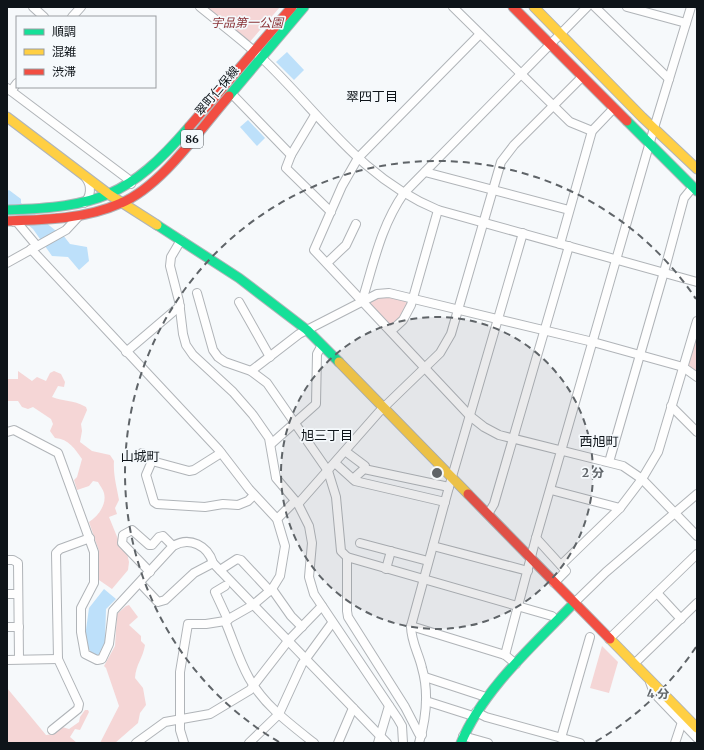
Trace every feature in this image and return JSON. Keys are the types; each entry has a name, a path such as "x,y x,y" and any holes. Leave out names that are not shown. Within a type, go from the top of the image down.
{"street":[{"path":"33,7 43,16"},
{"path":"73,16 81,7"},
{"path":"200,7 257,55 358,158 377,175 404,193 438,210 697,282"},
{"name":"翠町仁保線","path":"14,221 79,216 123,203 164,172 231,93 292,7"},
{"name":"翠町仁保線","path":"7,210 33,210 79,205 110,195 131,184 164,156 257,55 304,7"},
{"path":"453,7 553,107 570,122 592,130"},
{"path":"513,7 695,189 684,198 609,462"},
{"path":"534,7 654,128 695,164"},
{"path":"362,301 385,225 392,210 404,193 587,7"},
{"path":"595,7 669,79"},
{"path":"627,7 686,23"},
{"path":"505,655 519,607 536,538 654,128 692,7"},
{"path":"480,34 358,158 342,186 314,250 470,416 484,427 499,435 622,466 642,479 697,536"},
{"path":"277,519 296,503 335,463 383,408 440,353 447,340 458,309 497,170 506,154 582,77"},
{"path":"9,89 128,179 131,184"},
{"path":"231,93 291,155"},
{"path":"560,244 592,130 614,108"},
{"path":"315,115 291,155 286,168 331,212"},
{"path":"7,118 110,195 239,278 307,330 697,728"},
{"path":"424,172 569,210"},
{"path":"79,205 88,200 90,184 85,176"},
{"path":"391,331 409,312 438,210"},
{"path":"7,263 63,231 79,216"},
{"path":"7,226 14,221 126,352 222,453 254,495 277,519 285,546 280,576 271,590 253,605 227,620 206,624 188,624 180,672 181,720 182,737 184,743"},
{"path":"327,263 346,245 356,224"},
{"path":"420,739 426,701 425,677 412,639 411,626 448,487 452,478 523,233"},
{"path":"181,240 171,257 170,266 180,306 182,334 186,345 193,355 232,392 253,415 271,444 273,471 276,478 306,518 311,533 310,585 332,623 402,726 403,743"},
{"path":"488,514 494,504 569,246"},
{"path":"197,293 213,350 218,357 225,362 251,371 267,383 328,470 336,497 341,551 347,557 552,616"},
{"path":"251,371 307,330 377,294 389,293 593,342 683,367 697,377"},
{"path":"240,302 270,357"},
{"path":"126,352 180,306"},
{"path":"561,565 620,508 642,479 658,452 697,324"},
{"path":"271,444 316,404 317,354 322,345"},
{"path":"671,406 697,432"},
{"path":"7,432 14,430 58,453 90,538 96,560 94,583 81,608 83,651 89,657 97,660 102,658 109,644 112,613 173,546 184,543 198,544 209,552 213,563 353,708 379,740 387,743"},
{"path":"345,451 365,466 364,469"},
{"path":"142,453 152,460 189,471 194,470 222,453"},
{"path":"152,460 146,475 154,502 157,504 205,507 226,504 238,506 248,501 254,495"},
{"path":"335,463 353,479 445,502"},
{"path":"353,479 364,469"},
{"path":"364,469 448,487"},
{"path":"551,490 620,508"},
{"path":"488,743 462,740 475,714 486,697 574,603 606,572 697,494"},
{"path":"150,572 122,543 123,535 132,530 152,545 163,536 173,546"},
{"path":"52,730 78,709 80,704 58,659 56,553 60,549 90,538"},
{"path":"536,538 566,571 554,583"},
{"path":"360,543 428,561"},
{"path":"433,546 528,571"},
{"path":"386,569 391,551"},
{"path":"609,639 697,554"},
{"path":"347,557 348,618 405,707 419,734 420,739"},
{"path":"220,570 237,559 241,560 271,590 291,616 302,627"},
{"path":"7,560 13,560 18,563 19,659"},
{"path":"140,583 158,602 165,600 194,573 213,563"},
{"path":"224,586 215,592 227,620 240,658 254,686 279,714 314,743"},
{"path":"657,593 681,619"},
{"path":"7,594 18,594"},
{"path":"634,664 697,603"},
{"path":"136,743 165,722 210,714 254,686 288,641 322,606"},
{"path":"249,743 279,714 306,659 332,623"},
{"path":"411,626 505,655 516,664"},
{"path":"7,627 19,627"},
{"path":"561,738 590,637"},
{"path":"7,660 58,659"},
{"path":"425,677 486,697"},
{"path":"649,680 654,693 697,738"},
{"path":"426,701 580,743"},
{"path":"379,740 389,706"},
{"path":"338,743 353,708"},
{"path":"675,743 682,722"}],"green space":[{"name":"宇品第一公園","path":"205,7 280,7 248,44"},
{"path":"387,296 409,300 409,307 391,326 371,304 371,301 378,297"},
{"path":"697,332 697,373 687,366"},
{"path":"18,371 32,381 37,377 46,381 50,373 54,371 61,374 65,382 64,387 58,386 52,397 86,407 87,410 81,424 82,431 80,442 92,451 110,455 114,461 119,500 115,508 117,514 109,517 120,544 127,553 129,562 128,570 112,589 99,580 99,551 89,522 96,517 103,506 105,497 104,492 98,482 93,481 89,486 77,490 74,480 77,477 82,459 77,452 68,442 55,438 50,431 53,424 51,419 33,407 28,409 22,407 18,401 7,401 7,379 18,379"},
{"path":"129,605 138,617 129,625 141,636 141,641 145,645 135,678 143,688 146,705 140,713 138,723 115,743 100,743 119,706 104,666 115,646 117,614"},
{"path":"602,646 618,662 609,693 590,688"},
{"path":"7,688 46,735 54,734 62,727 69,729 79,722 80,717 85,710 88,710 89,712 80,730 75,729 70,737 77,743 7,743"}],"water":[{"path":"287,52 304,70 294,80 276,62"},
{"path":"248,120 265,138 257,146 240,127"},
{"path":"9,190 21,199 21,203 55,230 59,230 70,244 87,247 89,261 79,270 68,257 52,256 33,229 7,208 7,191"},
{"path":"104,589 116,599 106,609 105,641 101,654 96,656 90,654 90,650 87,650 85,637 89,608"}],"traffic: fast":[{"path":"229,96 304,7"},
{"path":"627,121 697,191"},
{"path":"7,210 65,206 88,201 109,194 129,183 148,169 168,151 189,127"},
{"path":"157,225 239,278 307,330 339,362"},
{"path":"461,743 482,704 496,686 526,652 574,603"}],"traffic: slow":[{"path":"534,7 642,117 697,169"},
{"path":"7,117 110,195 157,225"},
{"path":"339,362 468,494"},
{"path":"610,639 697,728"}],"traffic: jam":[{"path":"189,127 292,7"},
{"path":"513,7 627,121"},
{"path":"7,221 65,218 80,215 108,208 136,195 151,184 180,156 229,96"},
{"path":"468,494 610,639"}],"district":[{"name":"翠四丁目","path":"372,96"},
{"name":"旭三丁目","path":"327,435"},
{"name":"西旭町","path":"599,441"},
{"name":"山城町","path":"140,456"}]}
